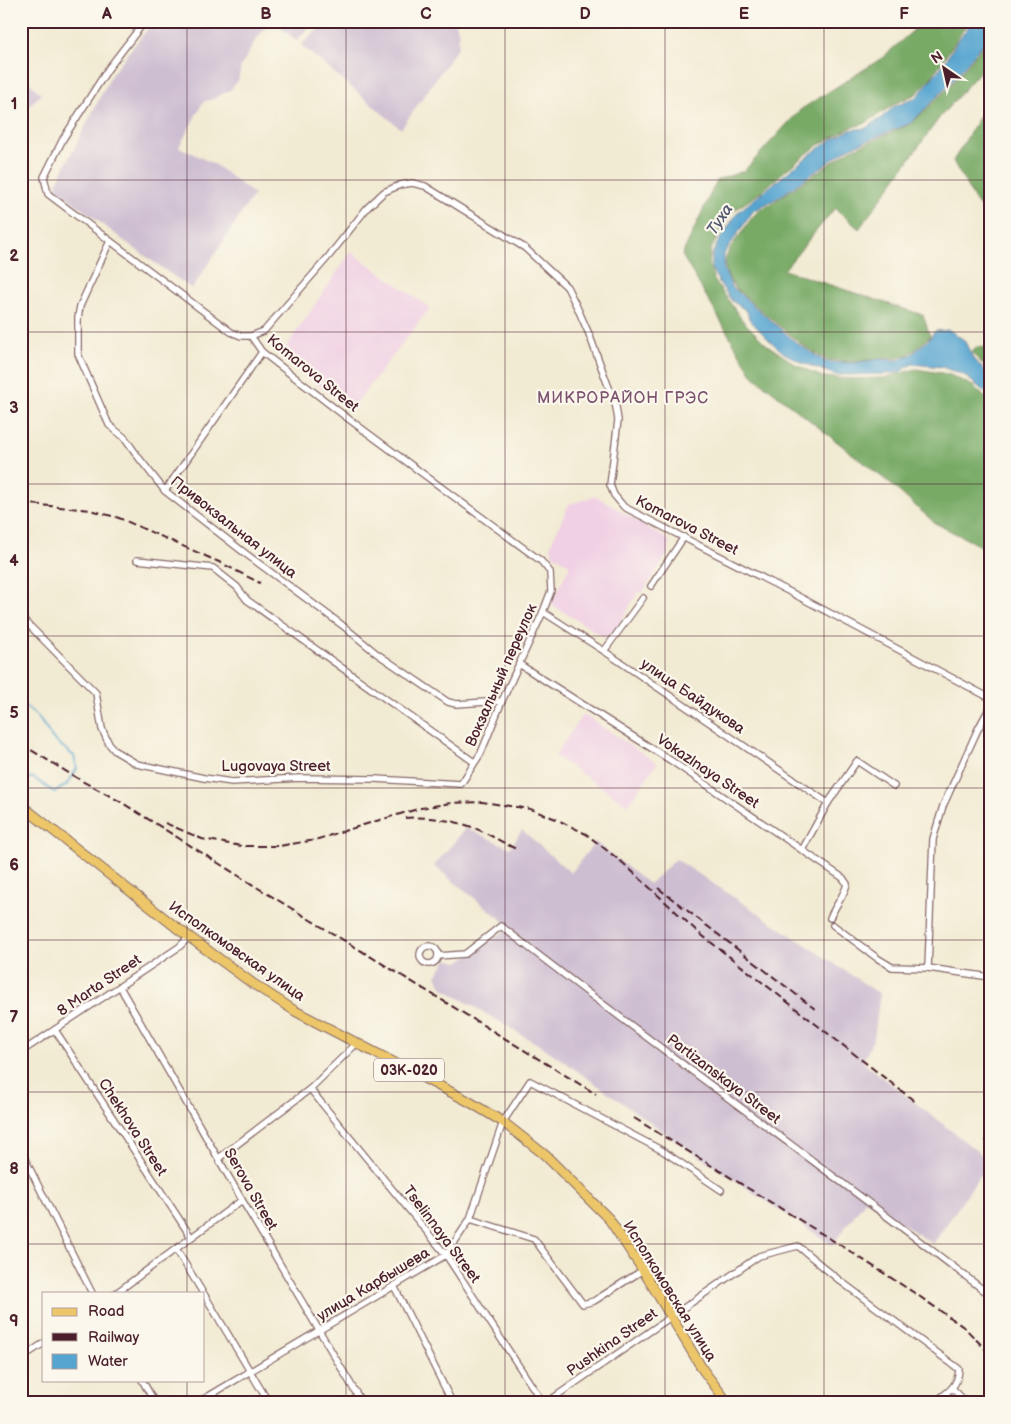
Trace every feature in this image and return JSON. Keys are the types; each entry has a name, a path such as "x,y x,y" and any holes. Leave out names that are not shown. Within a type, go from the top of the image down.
{"main road":[{"name":"Исполкомовская улица","path":"21,804 189,937 252,983 295,1011 468,1101 503,1122 545,1155 608,1219 643,1270 703,1370 728,1403"}],"street":[{"name":"Komarova Street","path":"145,21 108,69 63,139 44,177 48,194 231,332 241,336 251,336 264,331 329,256 366,208 384,192 400,185 412,183 425,186 525,248 567,287 589,334 616,407 618,420 610,485 614,495 624,507 990,698"},
{"name":"Привокзальная улица","path":"110,241 80,306 78,354 109,425 125,438 165,491 342,625 376,653 448,702 456,704 502,700"},
{"name":"Komarova Street","path":"251,336 262,352 541,561 550,572"},
{"path":"165,491 262,352"},
{"path":"651,586 684,537"},
{"path":"137,560 213,568 247,600 474,762"},
{"name":"Вокзальный переулок","path":"461,784 481,753 502,700 543,612 551,591 550,572"},
{"path":"604,651 643,598"},
{"name":"улица Байдукова","path":"543,612 604,651 828,803"},
{"name":"Lugovaya Street","path":"21,617 96,693 102,729 109,744 115,751 137,764 232,782 300,778 375,779 461,784"},
{"name":"Vokazlnaya Street","path":"519,664 670,760 843,878 847,884 845,892 830,918"},
{"path":"928,968 933,839 943,806 990,707"},
{"path":"802,850 828,803 857,761 894,786"},
{"path":"833,925 892,967 928,968 990,977"},
{"name":"Partizanskaya Street","path":"438,956 465,954 501,926 593,998 990,1295"},
{"name":"8 Marta Street","path":"21,1052 179,947 189,937"},
{"name":"Serova Street","path":"120,987 242,1200 362,1403"},
{"name":"Chekhova Street","path":"55,1030 190,1237"},
{"path":"219,1158 310,1089 357,1043"},
{"name":"улица Карбышева","path":"197,1403 446,1255 470,1219 503,1122 530,1081 663,1151 721,1190"},
{"name":"Tselinnaya Street","path":"310,1089 446,1255 544,1403"},
{"path":"21,1151 92,1292"},
{"path":"117,1292 242,1200"},
{"path":"470,1219 534,1239 584,1304 594,1301 643,1270"},
{"name":"Pushkina Street","path":"544,1403 759,1256 798,1246 840,1280 959,1369 958,1379 952,1388"},
{"path":"176,1249 202,1292"},
{"path":"394,1286 450,1398"},
{"path":"205,1297 269,1403"},
{"path":"21,1358 42,1344"},
{"path":"143,1382 155,1403"},
{"path":"933,1403 952,1388 967,1403"}],"shaded area":[{"path":"154,21 271,21 257,38 241,66 238,81 230,90 203,102 179,147 214,164 254,194 192,289 127,243 58,190 56,184 113,72"},
{"path":"274,21 315,21 296,41"},
{"path":"331,21 453,21 456,23 459,35 458,47 401,129 301,45 322,26"},
{"path":"21,74 41,94 21,114"},
{"path":"351,252 430,308 351,410 279,357"},
{"path":"596,496 670,541 668,553 642,593 639,591 616,629 604,637 551,604 570,565 553,554 550,546 569,504"},
{"path":"583,714 657,763 628,805 555,756"},
{"path":"466,828 510,848 522,830 571,873 595,842 649,884 676,859 880,994 874,1037 863,1062 990,1161 933,1244 866,1200 832,1245 687,1148 546,1049 444,989 436,976 447,959 458,962 511,927 434,866"}],"green space":[{"path":"924,21 969,21 931,78 916,94 898,102 864,124 852,127 817,146 761,192 732,212 711,249 709,264 714,280 743,321 766,344 795,364 822,377 884,378 916,369 948,374 973,386 990,402 990,551 935,523 887,481 753,376 682,255 717,180 744,171 800,110 882,58"},
{"path":"990,37 990,60 940,117 859,229 835,208 784,270 923,315 930,336 915,350 897,358 852,362 826,360 802,345 737,290 725,267 728,253 756,213 850,150 911,124 949,87"},
{"path":"990,113 990,221 973,197 953,161 980,116"},
{"path":"976,347 990,348 990,372 972,353"}],"water":[{"path":"973,21 990,21 990,35 948,86 911,123 849,148 779,197 753,211 724,254 724,270 732,287 798,344 826,362 853,363 880,359 898,360 912,354 935,331 949,330 964,340 973,358 990,377 990,396 964,375 942,367 912,364 900,372 887,374 836,375 803,363 784,353 749,319 747,311 732,301 720,284 712,270 712,255 718,242 738,212 812,153 850,130 866,128 895,106 916,98 945,62 957,41"}],"waterway":[{"path":"21,703 38,717 53,739 74,756 77,768 68,783 63,788 54,792 32,777 21,783"}],"railway":[{"path":"21,503 90,510 119,518 219,562 260,583"},
{"path":"21,744 121,802 258,888 596,1094"},
{"path":"165,823 202,839 241,846 279,846 315,840 421,808 451,803 482,802 530,809 586,834 623,863 699,933 917,1103"},
{"path":"405,818 431,818 466,825 480,830 516,849"},
{"path":"658,888 815,1009"},
{"path":"634,1118 916,1294 965,1328 990,1354"}],"district":[{"name":"МИКРОРАЙОН ГРЭС","path":"623,397"}],"water label":[{"name":"Туха","path":"719,219"}]}
